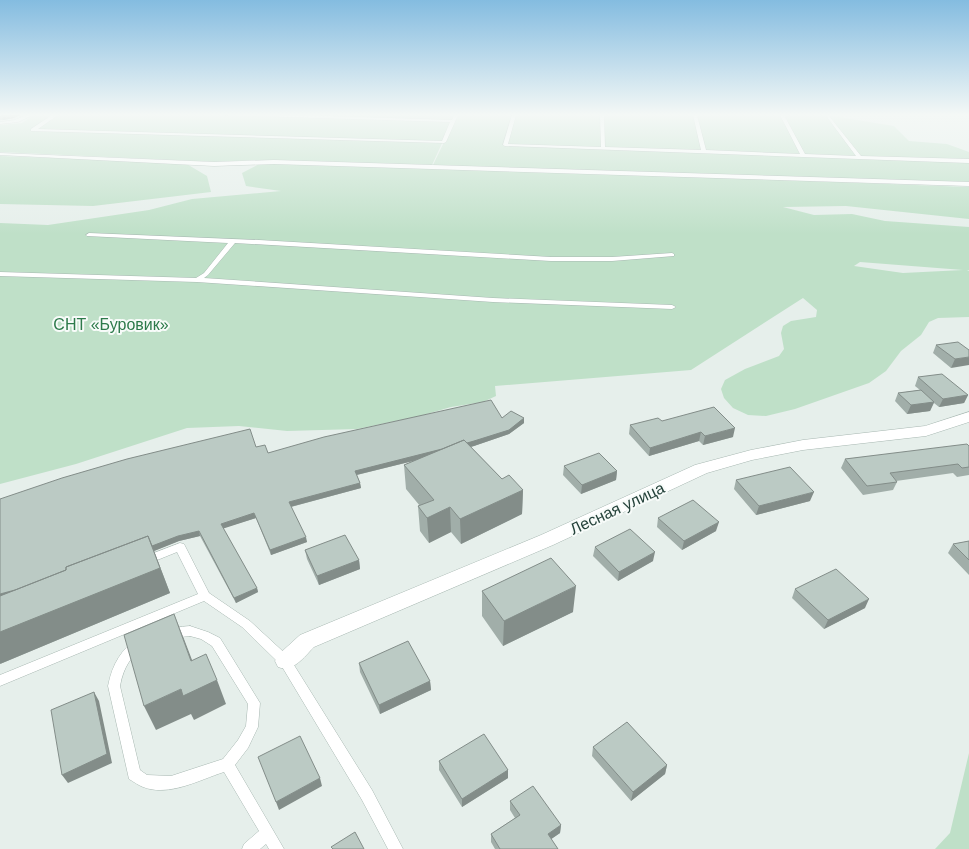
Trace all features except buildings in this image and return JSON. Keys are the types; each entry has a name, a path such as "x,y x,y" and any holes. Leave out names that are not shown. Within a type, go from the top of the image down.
{"street":[{"name":"Лесная улица","path":"285,661 307,641 547,540 701,469 751,454 803,445 926,431 969,417"}],"lane":[{"path":"13,155 214,164 284,162 969,184"},
{"path":"820,155 969,161"},
{"path":"89,235 551,259 612,259 672,256"},
{"path":"197,280 206,274 233,241"},
{"path":"0,274 197,280 493,300 672,308"},
{"path":"135,564 180,547 205,596 246,624 285,661 367,795 396,849"},
{"path":"0,681 205,596"},
{"path":"190,631 204,635 216,642 254,703 252,727 243,744 227,764 171,783 145,781 134,774 114,686 115,674 120,661 134,648 149,638 169,632 190,631"},
{"path":"227,764 277,849"},
{"path":"249,849 268,833"}],"green space":[{"path":"57,155 437,155 432,165 255,160 216,162"},
{"path":"438,155 969,155 969,182 433,165"},
{"path":"0,156 185,163 207,176 211,192 93,206 0,204"},
{"name":"СНТ «Буровик»","path":"261,163 969,187 969,219 846,206 783,207 814,215 852,214 885,221 969,227 969,270 967,270 969,271 969,317 938,318 929,322 921,335 901,351 886,371 869,383 795,409 766,416 748,415 733,408 724,398 721,389 725,380 745,369 779,356 784,349 781,333 783,326 791,321 816,317 817,310 803,298 691,370 495,386 496,396 483,402 451,407 420,416 357,429 287,431 239,426 187,428 76,464 0,484 0,223 48,225 149,210 192,199 281,191 246,186 242,173","holes":["860,262 963,270 903,273 854,266"]},
{"path":"969,753 969,849 935,849 950,833"}]}
